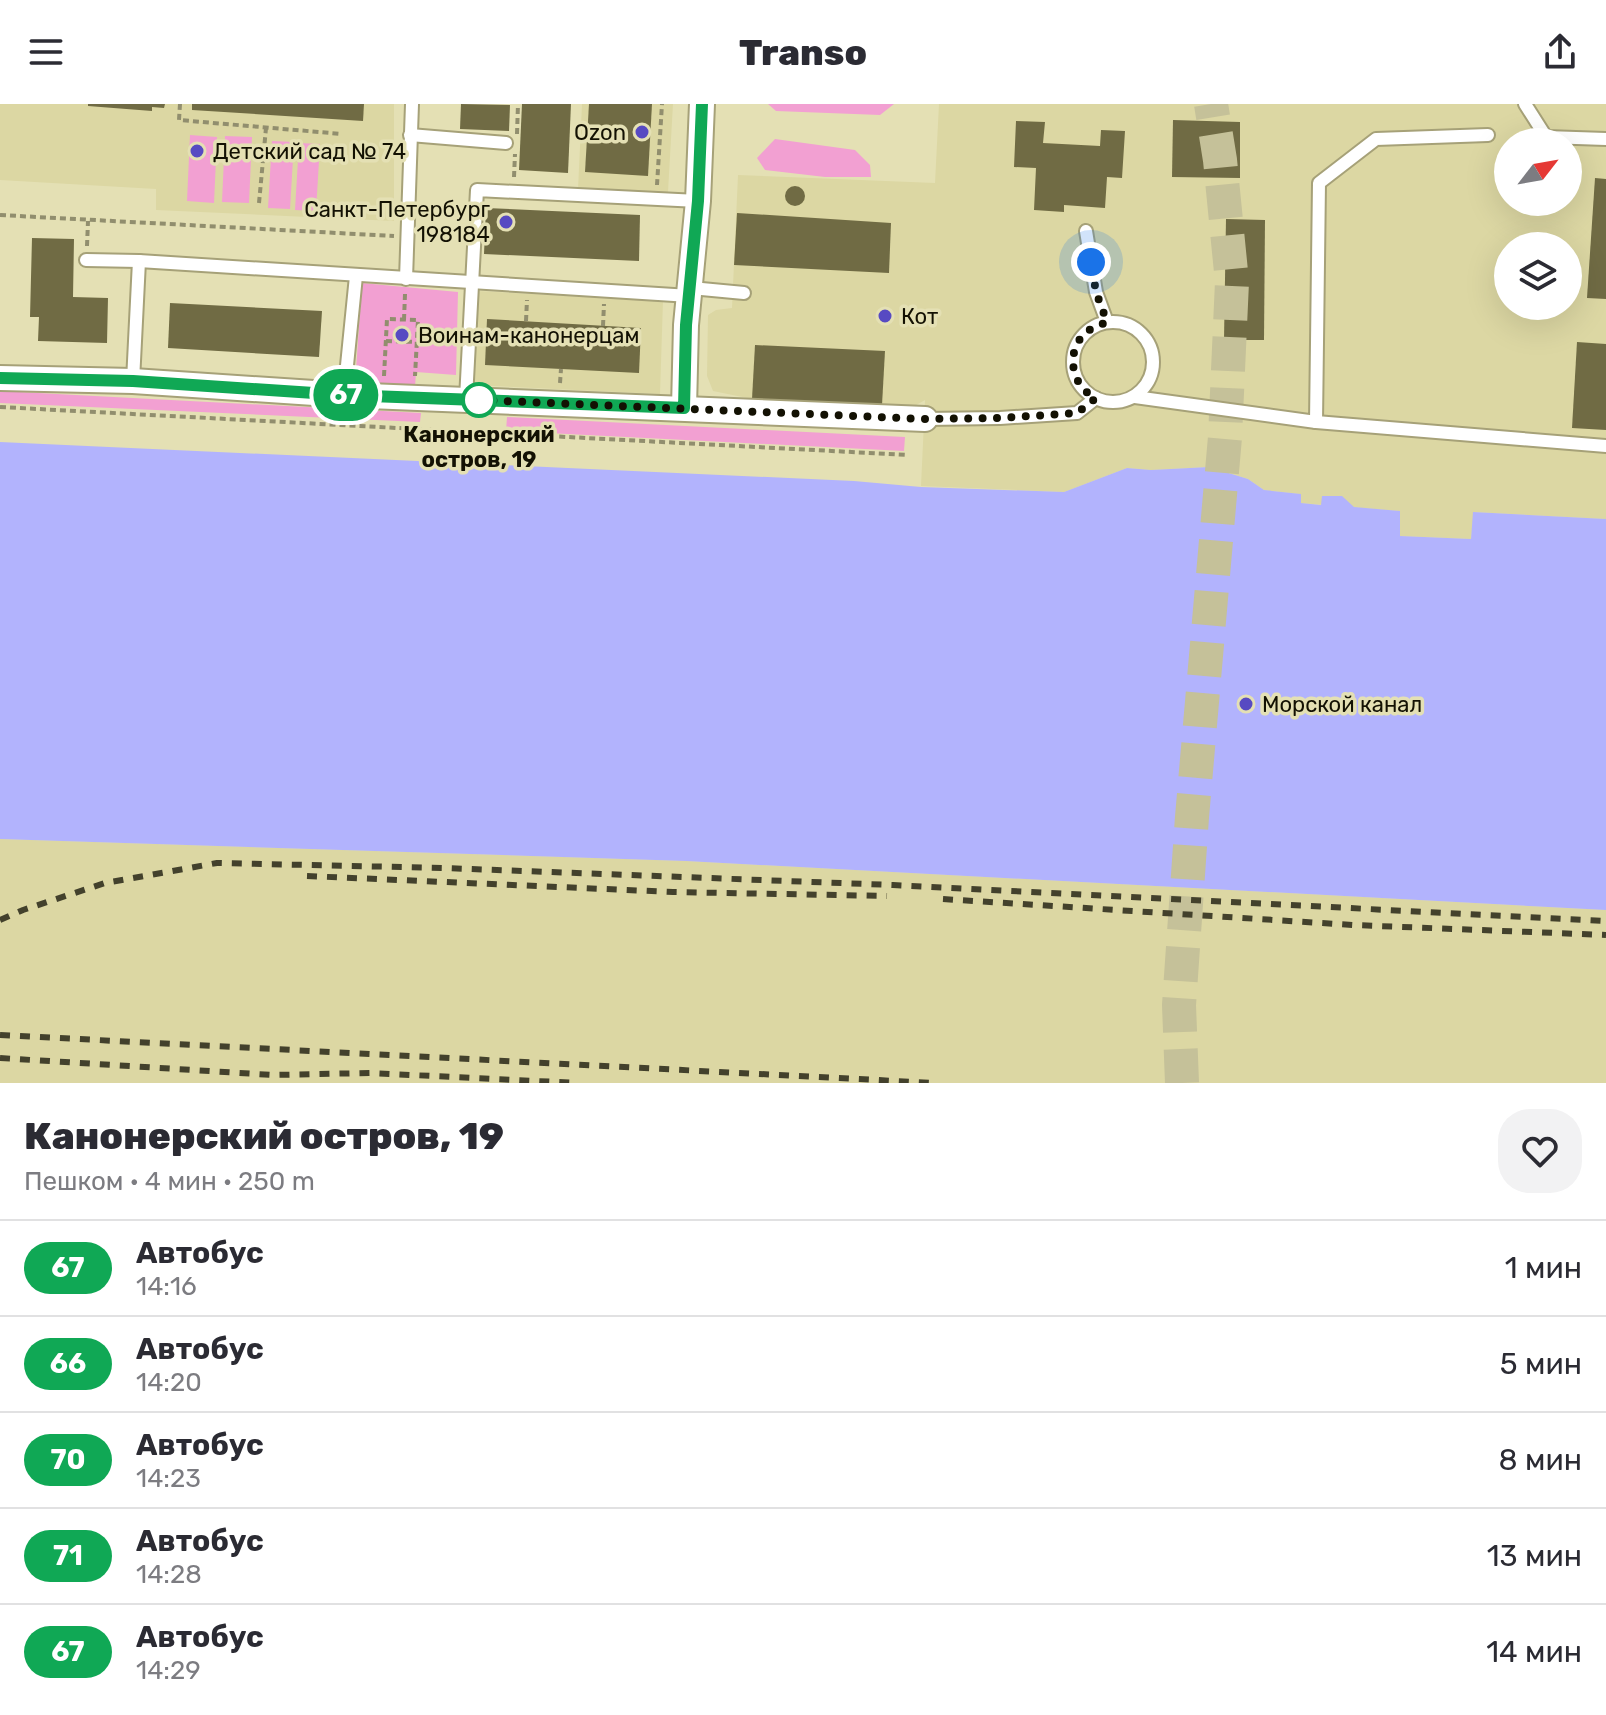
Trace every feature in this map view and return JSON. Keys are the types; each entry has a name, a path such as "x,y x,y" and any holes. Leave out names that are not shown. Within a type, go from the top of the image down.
{"street":[{"path":"684,408 686,325 698,201 702,104"},
{"path":"0,378 133,381 344,395 925,419"}],"lane":[{"path":"406,279 412,104"},
{"path":"1525,104 1546,137 1606,139"},
{"path":"410,135 506,143"},
{"path":"1316,422 1319,183 1376,139 1488,135"},
{"path":"466,399 477,190 698,201"},
{"path":"1086,231 1096,292 1107,322"},
{"path":"86,260 472,283 744,293"},
{"path":"133,381 139,261"},
{"path":"344,395 356,276"},
{"path":"1135,397 1146,386 1153,371 1153,355 1148,341 1137,329 1122,323 1107,322 1092,327 1080,338 1074,353 1073,369 1079,384 1090,395 1104,402 1120,402 1135,397 1316,422 1606,446"},
{"path":"925,419 1077,413 1096,398"}],"path":[{"path":"180,104 179,120 342,134"},
{"path":"656,199 662,104"},
{"path":"259,203 266,128"},
{"path":"0,206 3,216 408,236"},
{"path":"86,260 88,221"},
{"path":"404,320 406,279"},
{"path":"526,321 528,290"},
{"path":"603,326 604,295"},
{"path":"384,378 387,319 418,320 415,380"},
{"path":"386,341 417,342"},
{"path":"0,407 908,455"}],"shaded area":[{"name":"Детский сад № 74","path":"0,104 394,104 394,221 156,210 156,189 0,180"},
{"path":"582,104 673,104 668,192 578,189"},
{"path":"768,104 894,104 880,115 776,111"},
{"path":"939,104 1606,104 1606,519 1474,512 1471,539 1399,536 1399,511 1300,503 1300,494 1264,490 1248,479 1209,467 1127,468 1064,492 921,486 925,400 911,408 752,399 713,391 707,376 708,315 716,310 732,308 738,175 935,183"},
{"path":"190,135 217,137 214,203 187,201"},
{"path":"225,136 252,137 249,203 222,202"},
{"path":"775,139 855,150 870,165 871,177 825,177 765,170 757,158"},
{"path":"272,141 294,142 290,209 268,208"},
{"path":"299,143 320,144 316,211 295,210"},
{"path":"362,283 458,292 456,375 416,372 415,387 355,384"},
{"path":"477,291 663,301 660,394 473,385"},
{"path":"0,391 421,413 420,422 0,403"},
{"path":"507,417 905,437 904,451 506,431"},
{"path":"0,839 686,861 1606,910 1606,1083 0,1083"}],"water":[{"name":"Морской канал","path":"0,442 1064,492 1127,468 1209,467 1248,479 1264,490 1301,494 1301,503 1321,505 1322,496 1342,496 1354,507 1400,511 1400,536 1471,539 1473,512 1606,519 1606,910 686,861 0,839"}],"building":[{"path":"88,104 165,104 164,108 152,107 152,111"},
{"path":"192,104 364,104 363,121 192,110"},
{"path":"461,104 510,105 509,131 460,129"},
{"path":"522,104 571,104 568,173 519,170"},
{"path":"589,104 652,104 648,176 585,172"},
{"path":"1173,120 1240,122 1240,178 1172,177"},
{"path":"1016,121 1045,122 1043,143 1100,146 1101,130 1125,131 1122,178 1107,177 1105,208 1064,205 1064,212 1034,210 1036,168 1014,167"},
{"path":"1595,178 1606,179 1606,299 1587,298"},
{"path":"795,186 802,189 805,196 802,203 795,206 788,203 785,196 788,189"},
{"path":"486,208 640,215 639,261 484,254"},
{"path":"737,213 891,223 889,273 734,265"},
{"path":"1226,219 1265,220 1264,340 1224,340"},
{"path":"32,238 74,239 73,297 108,298 107,343 38,341 39,317 30,317"},
{"path":"170,303 322,311 319,357 168,348"},
{"path":"487,319 641,328 639,373 485,365"},
{"path":"1577,342 1606,344 1606,430 1572,428"},
{"path":"755,345 885,351 882,405 752,399"}],"tunnel":[{"path":"1182,1083 1179,1005 1225,437 1232,282 1211,104"}],"railway":[{"path":"0,920 105,883 217,863 445,868 893,885 1606,921"},
{"path":"307,876 673,892 887,896"},
{"path":"943,899 1353,925 1606,935"},
{"path":"0,1035 935,1083"},
{"path":"0,1058 272,1075 370,1073 578,1083"}],"bus line":[{"name":"67","path":"0,378 133,381 344,395 684,408 686,325 698,201 702,104"}],"place":[{"name":"Ozon","path":"642,132"},
{"name":"Детский сад № 74","path":"197,151"},
{"name":"Санкт-Петербург 198184","path":"506,222"},
{"name":"Кот","path":"885,316"},
{"name":"Воинам-канонерцам","path":"402,335"},
{"name":"Канонерский остров, 19","path":"479,400"},
{"name":"Морской канал","path":"1246,704"}],"route":[{"path":"479,400 925,419 1077,413 1096,398 1079,384 1073,369 1074,353 1080,338 1092,327 1107,322 1096,292 1091,262"}]}
